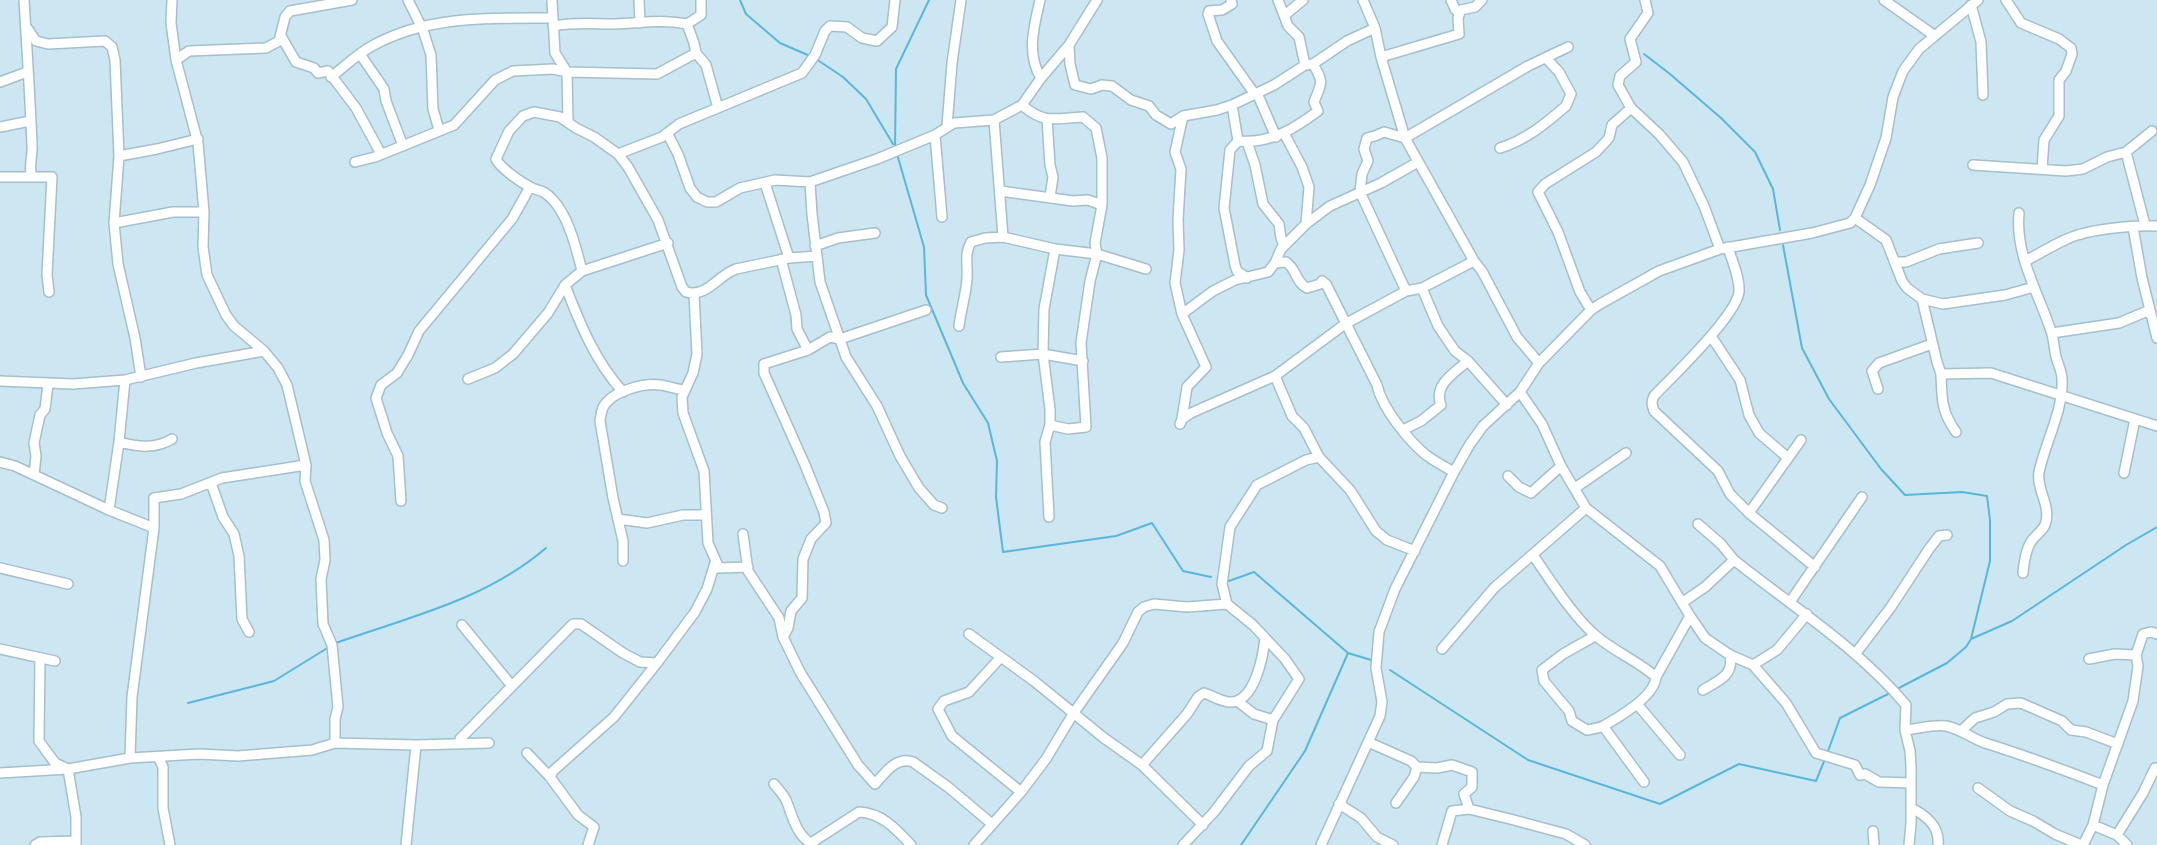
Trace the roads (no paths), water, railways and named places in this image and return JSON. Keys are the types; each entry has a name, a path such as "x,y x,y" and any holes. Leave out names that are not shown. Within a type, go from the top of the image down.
{"street":[{"path":"24,0 32,177"},
{"path":"172,0 171,23 176,60 198,139 204,212 203,247 207,275 234,326 264,351 278,368 287,385 306,465 304,481 324,540 326,560 321,579 323,624 332,645 338,707 335,718 335,743"},
{"path":"176,60 189,51 266,48 279,41 285,17 290,11 352,0"},
{"path":"408,0 431,55 433,109 439,130"},
{"path":"552,0 555,53 567,72 568,121"},
{"path":"639,0 640,23"},
{"path":"331,77 371,46 420,25 486,18 553,22 640,23 667,20 687,24 701,15 701,0"},
{"path":"618,154 667,134 679,124 802,73 815,55 825,31 830,26 848,27 862,38 877,41 891,27 895,0"},
{"path":"947,126 952,63 961,0"},
{"path":"1040,0 1031,52 1035,68 1041,78"},
{"path":"667,134 678,154 690,188 697,197 707,202 716,202 740,188 775,180 810,182 866,164 935,135 954,123 994,120 1022,105 1069,45 1097,0"},
{"path":"1231,0 1232,4 1222,10 1209,11 1217,41 1256,93 1280,135 1302,166 1309,187 1306,224"},
{"path":"1247,278 1237,271 1235,265 1224,208 1230,150 1243,142 1280,135 1302,123 1318,111 1314,102 1321,91 1321,78 1309,65 1299,37 1288,26 1278,0"},
{"path":"1285,15 1303,0"},
{"path":"1363,0 1375,28 1381,57 1405,138 1474,261 1482,271 1517,337 1539,363"},
{"path":"1451,0 1455,9 1460,13"},
{"path":"1381,57 1459,34 1458,18 1461,9 1475,7 1482,0"},
{"path":"1645,0 1648,13 1630,39 1636,62 1620,76 1618,85 1631,108 1659,134 1683,162 1738,279 1739,294 1734,305 1711,336 1654,396 1652,406 1654,411 1718,471 1730,494 1749,513 1815,567"},
{"path":"1884,0 1935,36"},
{"path":"2006,0 2021,23 2059,39 2071,48 2072,54 2066,71 2059,80 2059,116 2044,140 2042,169"},
{"path":"1856,221 1886,138 1893,97 1903,72 1919,49 1975,3"},
{"path":"1975,3 1981,42 1983,95"},
{"path":"687,24 696,53 706,65 718,108"},
{"path":"27,28 36,41 48,44 105,41 112,47 115,60 119,156 114,224 118,264 135,338 141,377"},
{"path":"1069,45 1070,64 1075,85 1091,89 1102,85 1112,86 1131,100 1149,106 1156,115 1171,124 1183,116 1232,105 1309,65 1347,41 1375,28"},
{"path":"281,36 296,62 314,68 318,74 328,71 356,108 381,154"},
{"path":"1406,291 1360,192 1362,174 1368,161 1364,149 1367,138 1384,132 1405,138 1528,66 1568,47"},
{"path":"355,162 403,146 454,125 495,80 513,71 553,69 567,72 657,74 696,53"},
{"path":"360,54 384,89 386,101 403,146"},
{"path":"1500,148 1531,135 1570,100 1571,94 1563,79 1554,64 1546,58"},
{"path":"0,82 27,72"},
{"path":"1022,105 1036,117 1047,119 1083,117 1096,128 1102,158 1102,205 1095,243 1097,254 1090,281 1081,344 1086,427 1068,429 1050,425"},
{"path":"1232,105 1243,142 1255,165 1263,204 1279,224 1284,246"},
{"path":"1591,310 1580,292 1558,232 1538,192 1551,180 1596,152 1609,138 1612,125 1631,108"},
{"path":"582,271 573,237 556,204 544,192 530,187 500,167 496,159 509,131 523,116 534,112 560,117 618,154 650,206 668,243 682,287 686,292 694,294 707,289 730,271 816,251 838,238 874,233"},
{"path":"1183,116 1175,152 1181,169 1179,250 1175,283 1182,314 1206,367 1187,387 1181,422 1191,413 1275,376 1345,324 1406,291 1422,288 1474,261"},
{"path":"1047,119 1053,177 1050,197"},
{"path":"994,120 1004,237"},
{"path":"0,127 30,121"},
{"path":"1973,165 2066,171 2083,169 2107,157 2126,152 2152,131"},
{"path":"935,135 942,217"},
{"path":"119,156 198,139"},
{"path":"2126,152 2145,225"},
{"path":"1182,314 1213,291 1236,280 1268,272 1284,246 1306,224 1330,206 1382,183 1418,162"},
{"path":"0,177 52,177 47,257 49,292"},
{"path":"810,182 820,282 846,357 877,406 900,456 919,488 934,505 942,508"},
{"path":"765,183 785,259 797,329 808,350"},
{"path":"401,501 398,456 387,433 376,398 381,385 397,373 408,356 419,331 512,219 530,187"},
{"path":"1000,191 1072,201 1088,200 1102,205"},
{"path":"114,224 173,212 190,210 204,212"},
{"path":"2019,213 2017,229 2025,261 2052,333 2055,356 2062,379 2060,396 2039,474 2039,486 2046,508 2045,524 2031,541 2024,558 2023,573"},
{"path":"1321,845 1380,716 1382,702 1376,668 1379,632 1395,590 1454,472 1483,426 1520,392 1539,363 1591,310 1659,271 1724,248 1812,233 1856,221 1886,240 1902,281 1907,288 1922,299 1943,304 2005,295 2034,287"},
{"path":"2025,261 2069,238 2086,233 2145,225 2157,226"},
{"path":"2133,227 2157,338"},
{"path":"959,326 967,279 966,261 971,242 985,238 1004,237 1055,249 1097,254 1146,268"},
{"path":"468,379 495,368 513,354 548,313 566,285 582,271 668,243"},
{"path":"1895,262 1906,262 1939,249 1978,243"},
{"path":"1049,517 1046,442 1050,425 1050,409 1043,354 1044,309 1055,249"},
{"path":"1275,263 1286,262 1292,266 1302,286 1306,288 1320,284 1322,281 1326,284 1377,385 1380,398 1425,454 1454,472"},
{"path":"566,285 589,342 608,375 623,392"},
{"path":"1422,288 1438,326 1455,351 1468,361 1507,405"},
{"path":"694,294 697,354 693,373 684,390 682,414 704,471 708,543 715,562 719,568 748,567"},
{"path":"1922,299 1941,374 1942,403 1946,418 1956,432"},
{"path":"783,637 788,628 791,611 802,598 803,559 810,539 826,523 824,512 805,465 764,373 764,364 808,350 830,338 840,339 926,310"},
{"path":"2052,333 2119,323 2150,310"},
{"path":"1711,336 1740,380 1749,415 1759,433 1788,458"},
{"path":"1878,389 1872,371 1879,363 1932,344"},
{"path":"0,381 48,384 125,380 195,363 264,351"},
{"path":"1001,357 1043,354 1083,360"},
{"path":"1403,429 1437,410 1441,405 1438,396 1440,388 1468,361"},
{"path":"1941,374 1990,373 2157,424"},
{"path":"1275,376 1292,416 1304,428 1319,457 1350,490 1376,531 1387,540 1415,551"},
{"path":"109,510 125,380"},
{"path":"34,475 36,456 34,443 40,415 45,409 48,384"},
{"path":"623,561 623,541 600,421 601,410 607,401 623,392 639,387 659,385 684,390"},
{"path":"1520,392 1542,424 1561,466 1586,508 1660,566 1683,602 1689,616 1705,638 1730,655 1753,665 1785,704 1816,753 1855,765 1860,775 1865,774 1879,782 1911,783"},
{"path":"2124,473 2135,419"},
{"path":"119,442 134,446 148,446 163,445 172,439"},
{"path":"1749,513 1801,440"},
{"path":"1575,488 1626,453"},
{"path":"1183,845 1203,825 1249,766 1267,751 1273,720 1299,679 1285,658 1253,625 1227,604 1222,584 1230,527 1257,485 1306,460 1319,457"},
{"path":"0,462 15,466 109,510 154,528"},
{"path":"130,758 132,697 154,528 154,498 182,494 222,478 306,465"},
{"path":"1508,476 1519,487 1531,493 1561,466"},
{"path":"211,483 223,517 234,534 239,556 242,619 249,632"},
{"path":"1790,602 1862,497"},
{"path":"1442,649 1494,588 1586,508"},
{"path":"618,519 647,523 683,515 706,515"},
{"path":"1698,524 1721,544 1734,560 1856,653 1906,705 1905,730 1910,751 1911,783 1909,845"},
{"path":"743,534 748,572 779,618 783,637 800,672 858,765 874,784 888,769 906,759 948,787 992,824"},
{"path":"1856,653 1891,607 1939,536 1947,535"},
{"path":"1533,555 1560,594 1596,636 1644,666 1656,677"},
{"path":"1683,602 1705,587 1734,560"},
{"path":"550,777 553,771 614,717 657,663 695,612 707,589 715,562"},
{"path":"0,568 68,584"},
{"path":"974,845 1021,792 1046,759 1072,714 1123,643 1138,612 1154,604 1187,607 1227,604"},
{"path":"1753,665 1777,650 1807,614"},
{"path":"1596,636 1563,654 1542,670 1541,676 1569,711 1572,721 1587,730 1603,726 1637,704 1655,686 1656,677 1689,616"},
{"path":"460,739 573,624 581,624 640,662 657,663"},
{"path":"462,625 512,686"},
{"path":"1977,788 2010,811 2082,845 2093,825 2103,785 2133,701 2138,666 2136,655 2143,634 2151,632 2157,634"},
{"path":"969,634 1142,765 1203,825"},
{"path":"1142,765 1187,714 1198,697 1204,693 1227,702 1242,698 1257,676 1265,638"},
{"path":"0,649 55,661"},
{"path":"2089,659 2115,654 2136,655"},
{"path":"1703,690 1726,675 1731,663 1730,655"},
{"path":"1001,657 969,692 944,700 938,709 952,736 1021,792"},
{"path":"40,658 39,741 55,763 68,769"},
{"path":"1238,700 1254,714 1273,720"},
{"path":"1637,704 1680,754"},
{"path":"1962,730 1975,718 2007,704 2021,704 2062,720 2071,730 2086,732 2118,744"},
{"path":"1603,726 1644,782"},
{"path":"1905,730 1944,726 1962,730 2012,753 2103,785"},
{"path":"1368,742 1412,761 1417,767 1437,768 1452,765 1472,772 1472,787 1464,794 1469,809"},
{"path":"0,773 68,769 130,758 199,754 238,756 312,750 335,743 416,745 489,743"},
{"path":"406,845 416,745"},
{"path":"527,753 550,777 578,814 594,827 588,845"},
{"path":"158,757 163,767 163,808 170,845"},
{"path":"1396,803 1414,777 1417,767"},
{"path":"2117,835 2156,768"},
{"path":"35,845 40,842 76,843 75,817 68,769"},
{"path":"774,784 785,797 792,817 804,839 810,844 859,812 879,816 893,826 911,845"},
{"path":"1338,804 1361,818 1377,837 1393,845"},
{"path":"1911,807 1924,815 1938,834 1938,845"},
{"path":"1442,845 1452,811 1469,809 1566,834 1585,845"},
{"path":"2093,825 2117,835 2127,845"},
{"path":"1873,831 1874,845"}],"waterway":[{"path":"740,0 746,14 780,43 810,56"},
{"path":"895,148 896,69 929,0"},
{"path":"1644,54 1721,118 1755,152 1773,189 1780,230"},
{"path":"816,59 843,77 866,99 893,144"},
{"path":"897,154 924,247 926,295 963,383 988,423 997,461 996,497 1003,552 1116,536 1152,523 1183,571 1211,577"},
{"path":"1783,245 1802,348 1829,399 1881,469 1905,495 1962,492 1987,496 1990,520 1990,561 1971,639"},
{"path":"1895,690 1947,663 1966,647 1971,639 2012,621 2157,527"},
{"path":"333,644 471,595 497,582 546,548"},
{"path":"1225,580 1229,581 1254,572 1348,653 1371,660"},
{"path":"188,703 274,681 329,647"},
{"path":"1241,845 1305,751 1348,653"},
{"path":"1390,670 1528,760 1660,804 1739,764 1816,781 1825,759"},
{"path":"1827,754 1840,718 1890,693"}]}
